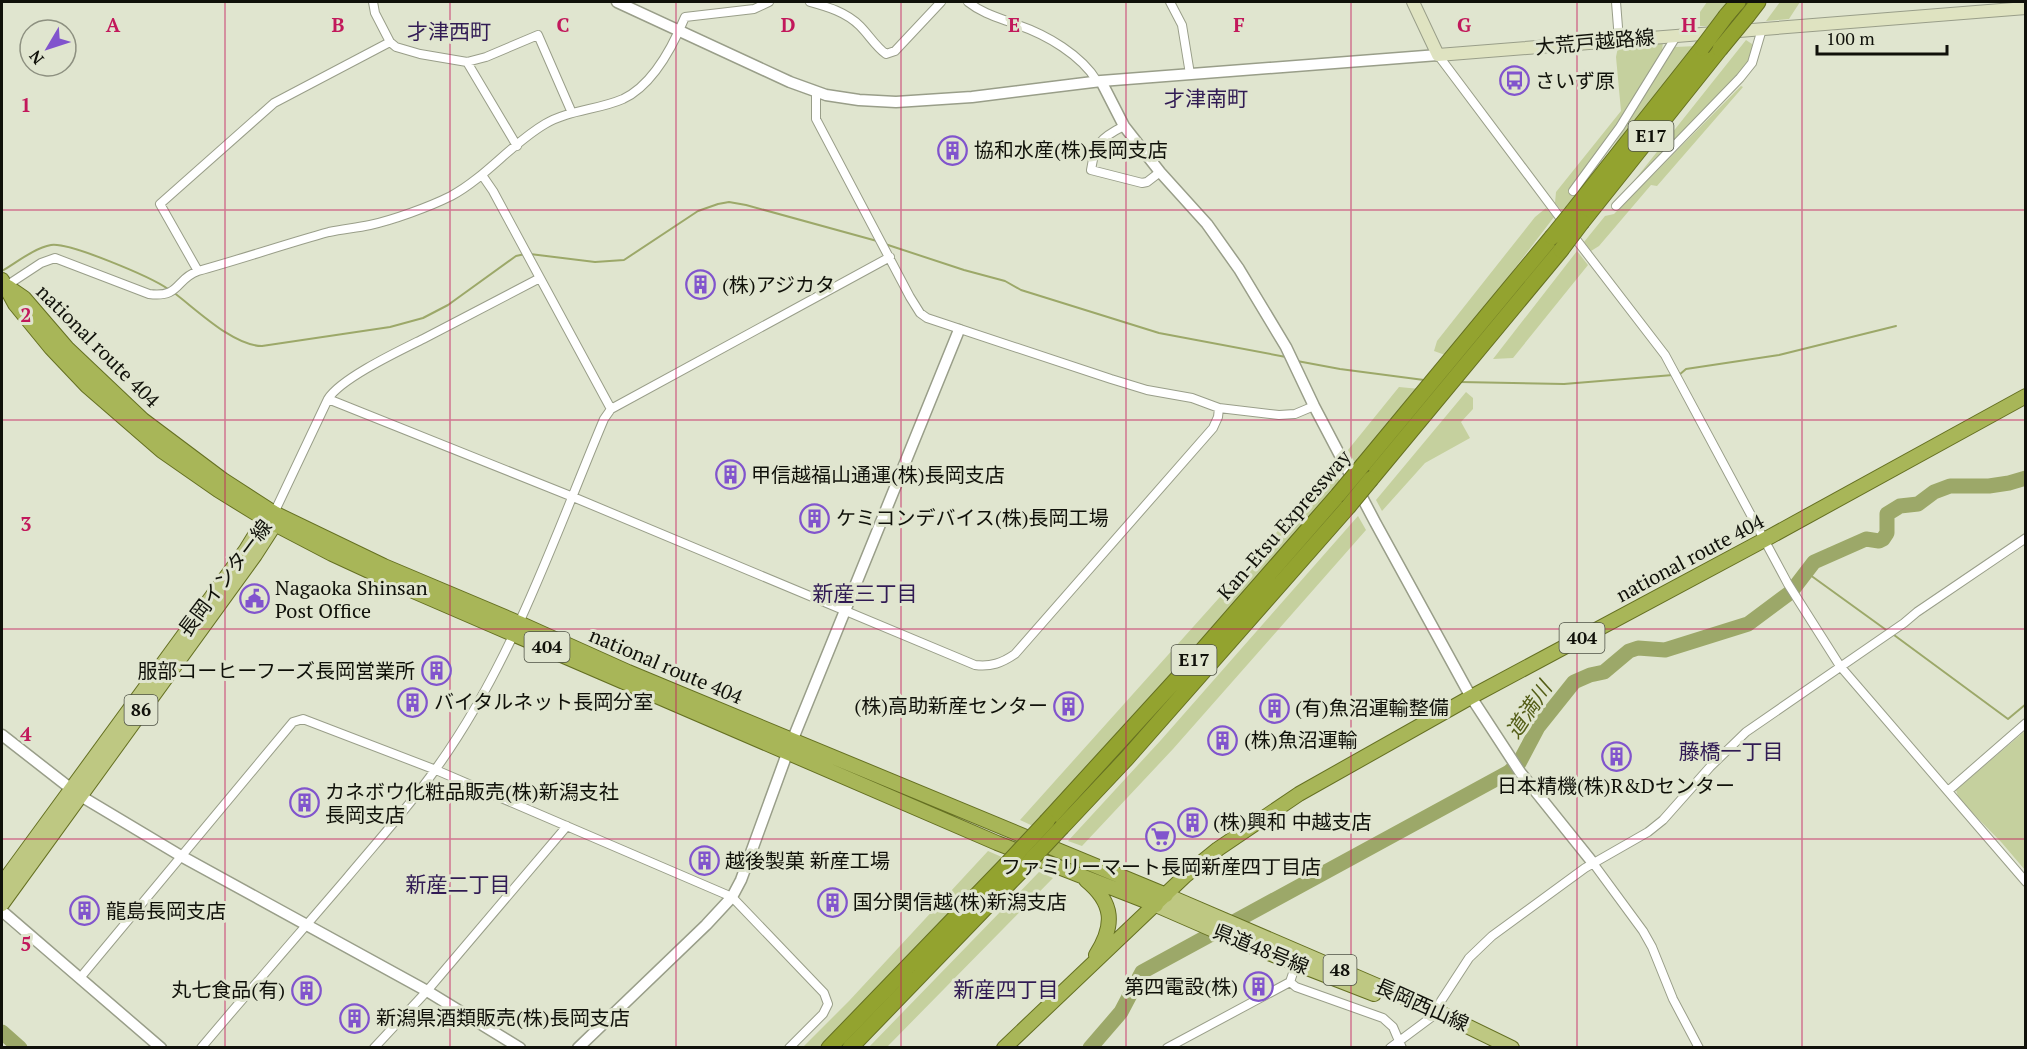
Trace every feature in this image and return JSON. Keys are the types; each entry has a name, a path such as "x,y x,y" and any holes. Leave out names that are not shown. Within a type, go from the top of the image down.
{"highway":[{"name":"Kan-Etsu Expressway","path":"850,1047 1012,870 1047,821 1185,670 1343,501 1371,479 1479,349 1738,2"},
{"name":"Kan-Etsu Expressway","path":"1577,216 1758,2"},
{"name":"Kan-Etsu Expressway","path":"829,1047 1012,870 1062,827 1141,742 1343,501 1364,465 1426,388 1556,244"},
{"name":"national route 404","path":"3,284 15,304 51,348 87,386 162,451 218,490 350,562 516,628 791,746 1161,900"},
{"name":"national route 404","path":"1004,1047 1218,849 1299,794 1472,697 2025,396"},
{"name":"national route 404","path":"791,746 997,843 1078,874 1161,900"},
{"path":"1078,874 1097,889 1104,899 1109,914 1107,937 1085,971"}],"main road":[{"path":"1413,2 1438,55"},
{"name":"大荒戸越路線","path":"1438,55 2025,8"},
{"name":"長岡インター線","path":"2,884 255,555 271,519"},
{"name":"長岡インター線","path":"2,904 75,792"},
{"name":"県道48号線","path":"1161,900 1296,964 1435,1013 1500,1047"},
{"name":"長岡西山線","path":"1161,900 1512,1047"}],"street":[{"path":"373,2 375,13 390,42 406,51 467,62 486,57 538,35 572,113"},
{"path":"617,2 790,82 842,99 896,102 972,97 1099,81 1438,55 1665,356 1788,584 1840,666 2025,882"},
{"path":"3,284 55,258 149,294 160,295 176,290 191,273 198,270 327,233 376,224 450,196 482,175 546,123 572,113 623,99 636,90 661,62 685,17 735,6 754,9 769,2"},
{"path":"810,2 832,8 850,18 886,54 895,51 941,2"},
{"path":"968,2 987,14 1037,32 1087,67 1099,81 1124,126 1160,172 1207,224 1239,269 1286,347 1314,406 1472,697 1520,772 1593,863 1643,931 1673,999 1699,1047"},
{"path":"1170,2 1182,25 1190,74"},
{"path":"1616,2 1620,40"},
{"path":"1616,206 1740,78 1752,63 1762,28"},
{"path":"1573,191 1620,127 1677,35"},
{"path":"198,270 160,204 274,103 390,42"},
{"path":"467,62 517,146"},
{"path":"816,91 816,119 910,297 920,313 927,318 1111,379 1147,390 1192,398 1219,408 1279,415 1295,414 1314,406"},
{"path":"1124,126 1105,136 1100,142 1093,156 1091,170 1142,183 1160,172"},
{"path":"482,175 493,191 611,409"},
{"path":"201,1047 436,770 506,652 604,419 611,409 890,257"},
{"path":"271,519 333,391 389,357 540,278"},
{"path":"578,1047 706,925 732,897 741,880 791,746 959,330"},
{"path":"328,399 573,497 975,665 986,666 1005,661 1015,654 1206,437 1218,417 1219,408"},
{"path":"1390,1047 1401,1044 1435,1013 1452,984 1478,949 1503,928 1593,863 1648,832 1746,732 2025,538"},
{"path":"80,978 293,722 303,719 436,770 732,897 824,993 828,1004 823,1014 789,1047"},
{"path":"1948,791 2025,723"},
{"path":"2,735 75,792 181,856 427,991 520,1047"},
{"path":"374,1047 427,991 567,826"},
{"path":"2,911 161,1047"},
{"path":"1167,1047 1290,981 1296,964"},
{"path":"1290,981 1296,987 1383,1018 1393,1027 1401,1044"}],"green space":[{"path":"1707,2 1731,2 1713,26 1700,26 1700,12"},
{"path":"1780,2 1800,2 1789,19 1766,21"},
{"path":"1746,40 1752,44 1751,54 1736,78 1629,187"},
{"path":"1663,42 1662,51 1578,185 1577,194 1562,211 1555,203 1556,192 1621,111 1616,57 1618,47"},
{"path":"1697,46 1601,166 1675,47"},
{"path":"1741,86 1743,87 1657,186 1651,185 1599,246 1591,251 1584,242 1605,216 1614,214"},
{"path":"1546,208 1554,217 1448,356 1434,351 1437,341 1535,217"},
{"path":"1577,251 1588,265 1513,358 1493,359"},
{"path":"1399,387 1420,389 1356,465 1348,450"},
{"path":"1466,392 1473,398 1473,409 1461,422 1470,438 1425,463 1382,511 1376,500"},
{"path":"1332,467 1341,483 1136,715 1033,826 1020,820 1254,559"},
{"path":"1358,516 1366,530 1173,749 1082,846 1068,841 1161,740"},
{"path":"2025,731 2025,870 1959,799 1956,790"},
{"path":"988,851 1004,858 820,1047 802,1048 849,1001"},
{"path":"1039,872 1053,878 887,1047 869,1047"}],"waterway":[{"path":"530,254 595,262 624,260 698,211 729,202 877,241"},
{"path":"885,244 1005,281 1021,290 1159,333 1286,357"},
{"path":"2,271 38,249 51,245 74,249 110,261 168,289"},
{"path":"173,292 227,333 239,340 262,346 390,327 423,318 448,305 516,256 525,254"},
{"path":"1679,375 1686,369 1779,355 1896,326"},
{"path":"1297,361 1424,380"},
{"path":"1460,382 1564,384 1673,375"},
{"name":"道満川","path":"1090,1048 1121,1012 1142,972 1509,772 1519,763 1538,727 1574,682 1604,672 1629,651 1638,648 1665,650 1748,624 1791,592 1814,562 1866,539 1879,541 1883,539 1887,533 1887,514 1900,506 1918,504 1934,492 1950,486 1989,486 2026,478"},
{"path":"1806,572 1889,632"},
{"path":"1894,635 2008,719 2026,704"},
{"name":"道満川","path":"2,1032 20,1048"}],"place":[{"name":"さいず原","path":"1514,81"},
{"name":"協和水産(株)長岡支店","path":"953,150"},
{"name":"(株)アジカタ","path":"701,285"},
{"name":"甲信越福山通運(株)長岡支店","path":"730,475"},
{"name":"ケミコンデバイス(株)長岡工場","path":"815,518"},
{"name":"Nagaoka Shinsan Post Office","path":"254,599"},
{"name":"服部コーヒーフーズ長岡営業所","path":"436,671"},
{"name":"バイタルネット長岡分室","path":"413,702"},
{"name":"(株)高助新産センター","path":"1069,706"},
{"name":"(有)魚沼運輸整備","path":"1274,708"},
{"name":"(株)魚沼運輸","path":"1223,740"},
{"name":"日本精機(株)R&Dセンター","path":"1616,756"},
{"name":"カネボウ化粧品販売(株)新潟支社 長岡支店","path":"304,803"},
{"name":"(株)興和 中越支店","path":"1192,822"},
{"name":"ファミリーマート長岡新産四丁目店","path":"1161,836"},
{"name":"越後製菓 新産工場","path":"704,861"},
{"name":"国分関信越(株)新潟支店","path":"832,902"},
{"name":"龍島長岡支店","path":"85,911"},
{"name":"第四電設(株)","path":"1259,987"},
{"name":"丸七食品(有)","path":"306,990"},
{"name":"新潟県酒類販売(株)長岡支店","path":"355,1018"}],"district":[{"name":"才津西町","path":"449,32"},
{"name":"才津南町","path":"1206,99"},
{"name":"新産三丁目","path":"865,594"},
{"name":"藤橋一丁目","path":"1731,752"},
{"name":"新産二丁目","path":"458,885"},
{"name":"新産四丁目","path":"1006,990"}]}
